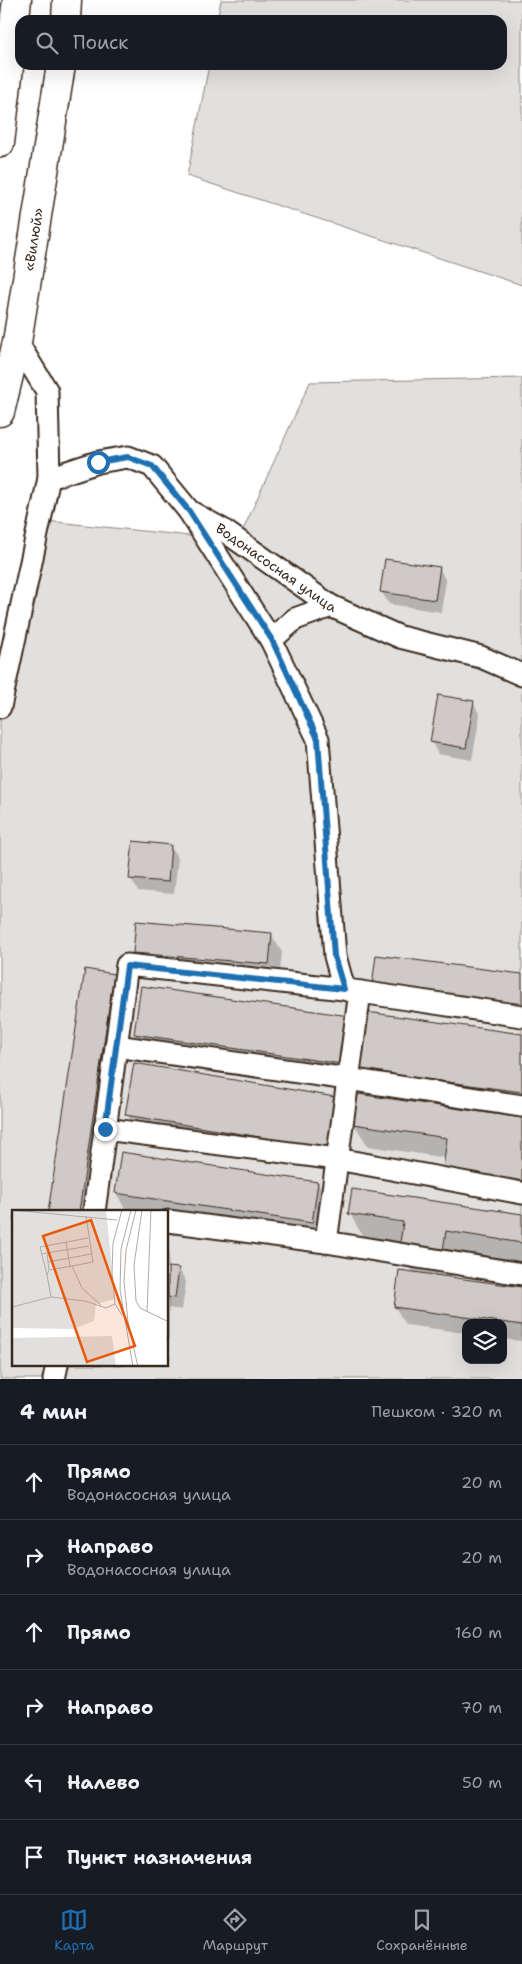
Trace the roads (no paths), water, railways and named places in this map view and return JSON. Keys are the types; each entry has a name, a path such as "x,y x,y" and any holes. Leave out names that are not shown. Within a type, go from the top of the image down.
{"highway":[{"path":"15,15 17,0"},
{"path":"66,15 68,0"},
{"path":"0,143 15,17"},
{"name":"«Вилюй»","path":"0,412 17,342 60,70"}],"street":[{"path":"0,707 49,478 47,391 17,342"},
{"name":"Водонасосная улица","path":"49,478 98,462 128,457 152,466 189,511 223,530 331,606 400,637 481,657 522,675"},
{"path":"189,511 272,640 318,739 334,956 352,990 348,1079 326,1242"},
{"path":"272,640 295,619 331,606"},
{"path":"96,1210 127,966 352,990 522,1016"},
{"path":"116,1046 522,1106"},
{"path":"105,1129 338,1159 522,1193"},
{"path":"169,1221 326,1242 522,1274"},
{"path":"54,1379 57,1366"}]}
